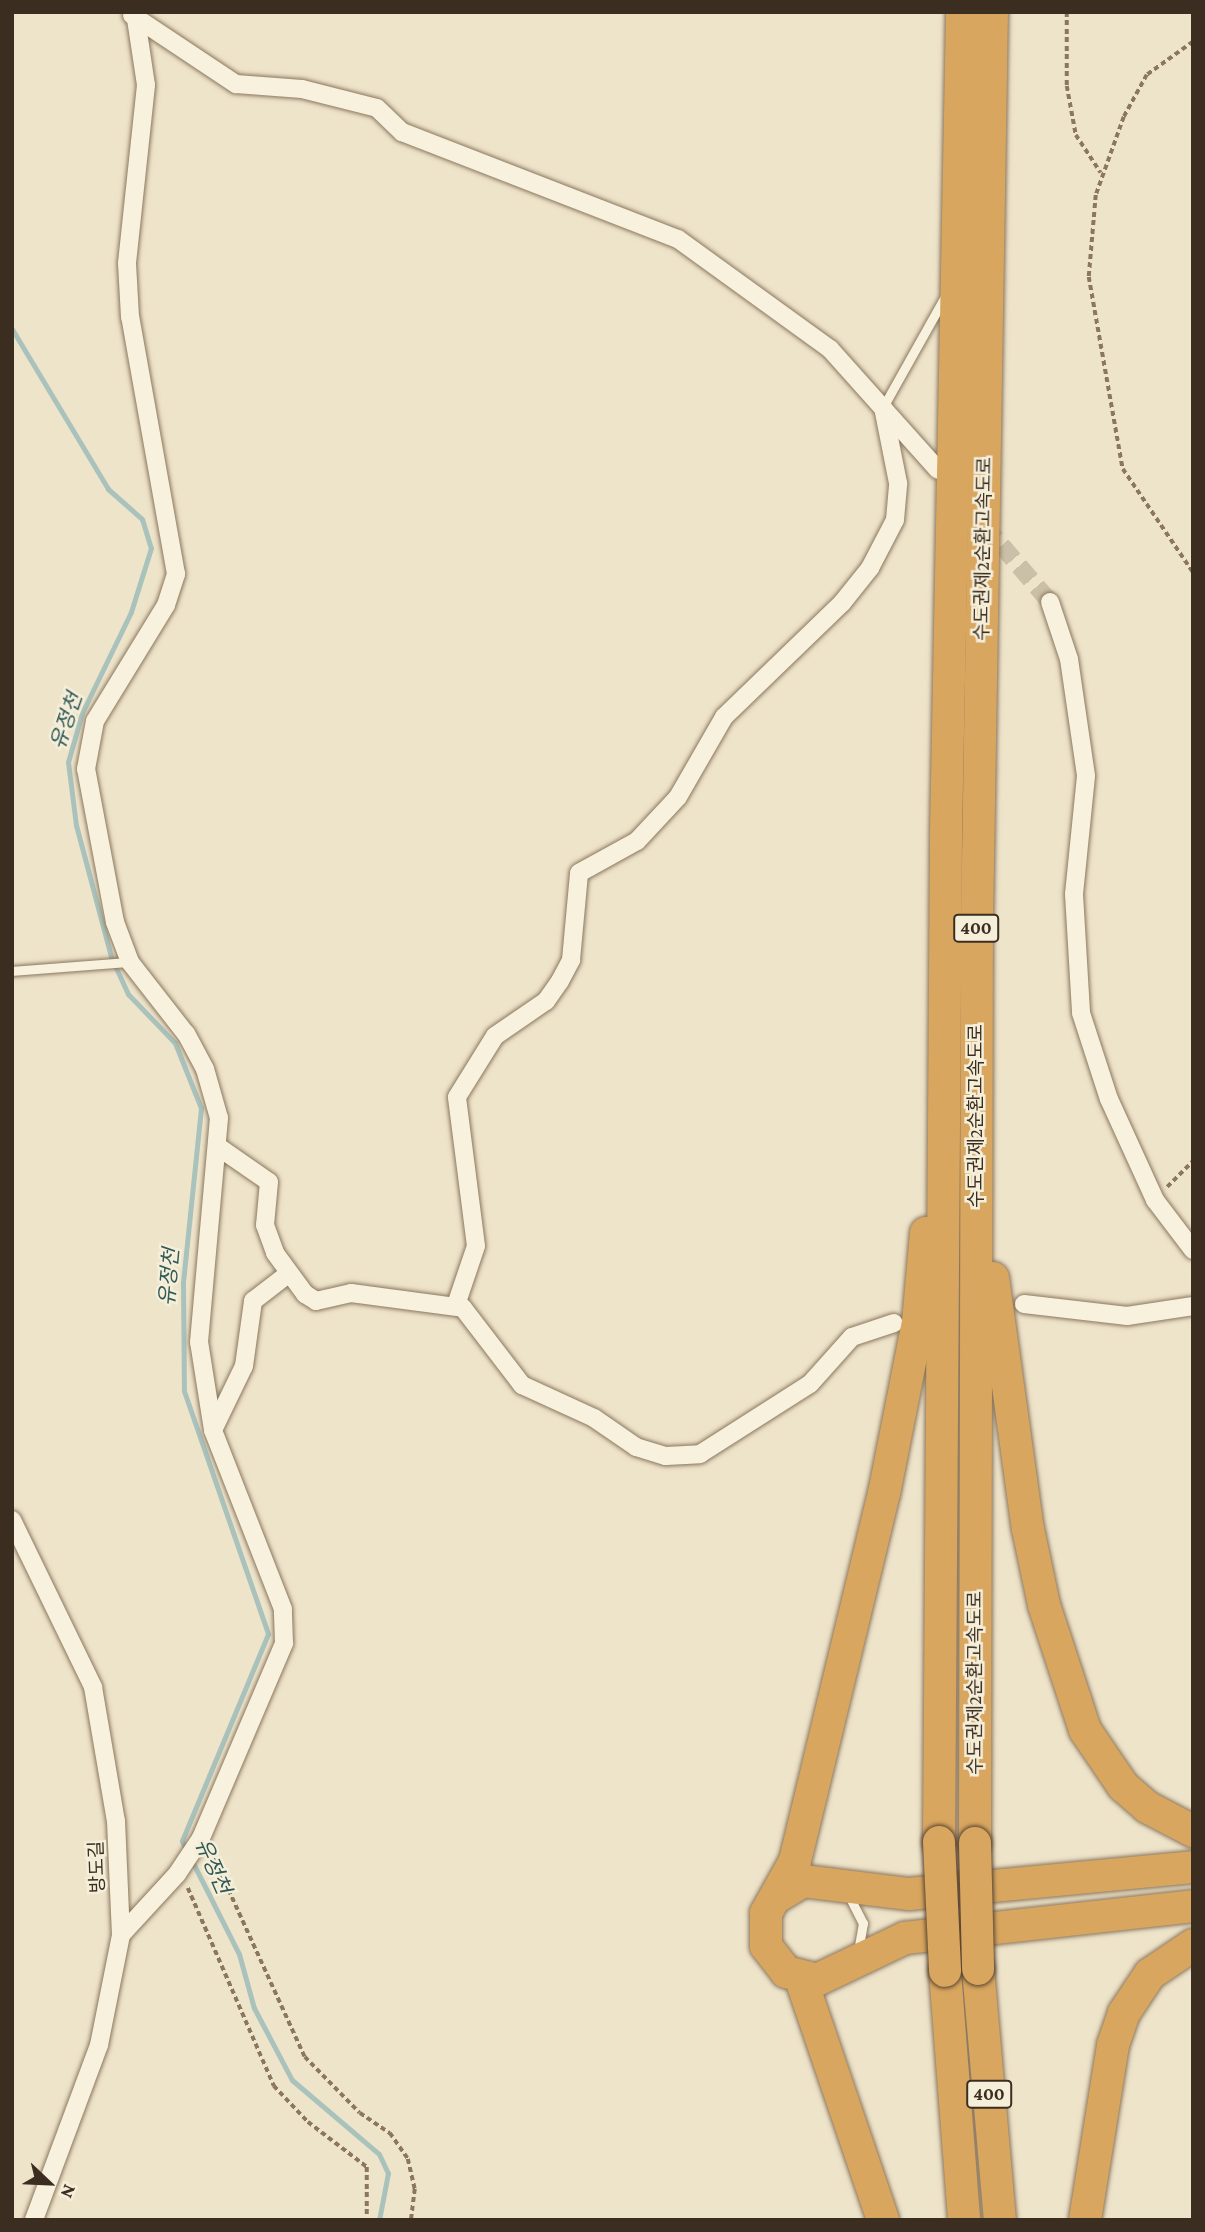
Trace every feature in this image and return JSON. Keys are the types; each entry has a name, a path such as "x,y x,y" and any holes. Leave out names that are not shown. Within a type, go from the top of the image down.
{"highway":[{"name":"수도권제2순환고속도로","path":"962,12 947,935 939,1842 945,1971 964,2220"},
{"name":"수도권제2순환고속도로","path":"992,12 976,923 975,1843 978,1969 1000,2220"},
{"path":"976,923 992,1273 1011,1429 1044,1605 1085,1730 1101,1759 1147,1807 1193,1831"},
{"path":"947,935 924,1251 907,1387 795,1861 775,1898 763,1929 766,1946 780,1966 801,1979 817,1980 905,1938 1193,1906"},
{"path":"775,1898 803,1881 909,1894 1193,1867"},
{"path":"1085,2220 1113,2045 1124,2013 1150,1974 1193,1945"},
{"path":"801,1979 883,2220"}],"street":[{"path":"132,13 236,84 302,89 377,108 402,132 678,239 830,349 938,470"},
{"path":"121,1935 181,1869 199,1842 266,1696 284,1643 283,1609 213,1430 198,1342 219,1118 205,1069 130,962 115,922 86,769 95,721 166,605 176,574 130,317 127,263 146,85 132,13"},
{"path":"456,1304 475,1246 457,1097 495,1036 546,1001 560,981 571,960 579,873 637,841 678,797 724,717 842,603 870,568 895,520 898,483 883,407"},
{"path":"1050,602 1069,659 1086,776 1074,894 1082,1013 1109,1099 1155,1200 1193,1250"},
{"path":"217,1146 270,1182 265,1225 288,1274 316,1301 351,1293 456,1304 485,1331 522,1385 594,1418 636,1447 666,1456 700,1454 810,1384 852,1337 894,1323"},
{"path":"213,1430 244,1366 253,1301 288,1274"},
{"path":"1024,1304 1126,1316 1193,1306"},
{"name":"방도길","path":"12,1520 93,1687 116,1821 121,1935 99,2045 34,2220"}],"lane":[{"path":"883,407 943,300"},
{"path":"12,971 104,968 130,962"},
{"path":"835,1884 849,1894 863,1923 857,1955 847,1967"}],"path":[{"path":"1067,12 1067,86 1076,135 1101,173"},
{"path":"1193,42 1147,75 1101,173 1089,277 1123,469 1193,572"},
{"path":"1155,1200 1193,1161"},
{"path":"199,1842 305,2057 360,2113 390,2133 408,2159 415,2189 411,2220"},
{"path":"181,1869 274,2086 307,2122 367,2167 367,2220"}],"waterway":[{"name":"유정천","path":"12,329 108,489 142,519 151,548 131,612 82,713 68,762 76,825 111,957 128,994 175,1043 201,1108 183,1283 184,1391 268,1634 182,1841 186,1850"},
{"name":"유정천","path":"191,1859 239,1954 254,2008 292,2080 379,2154 388,2173 379,2220"}],"tunnel":[{"path":"984,525 1050,602"}]}
